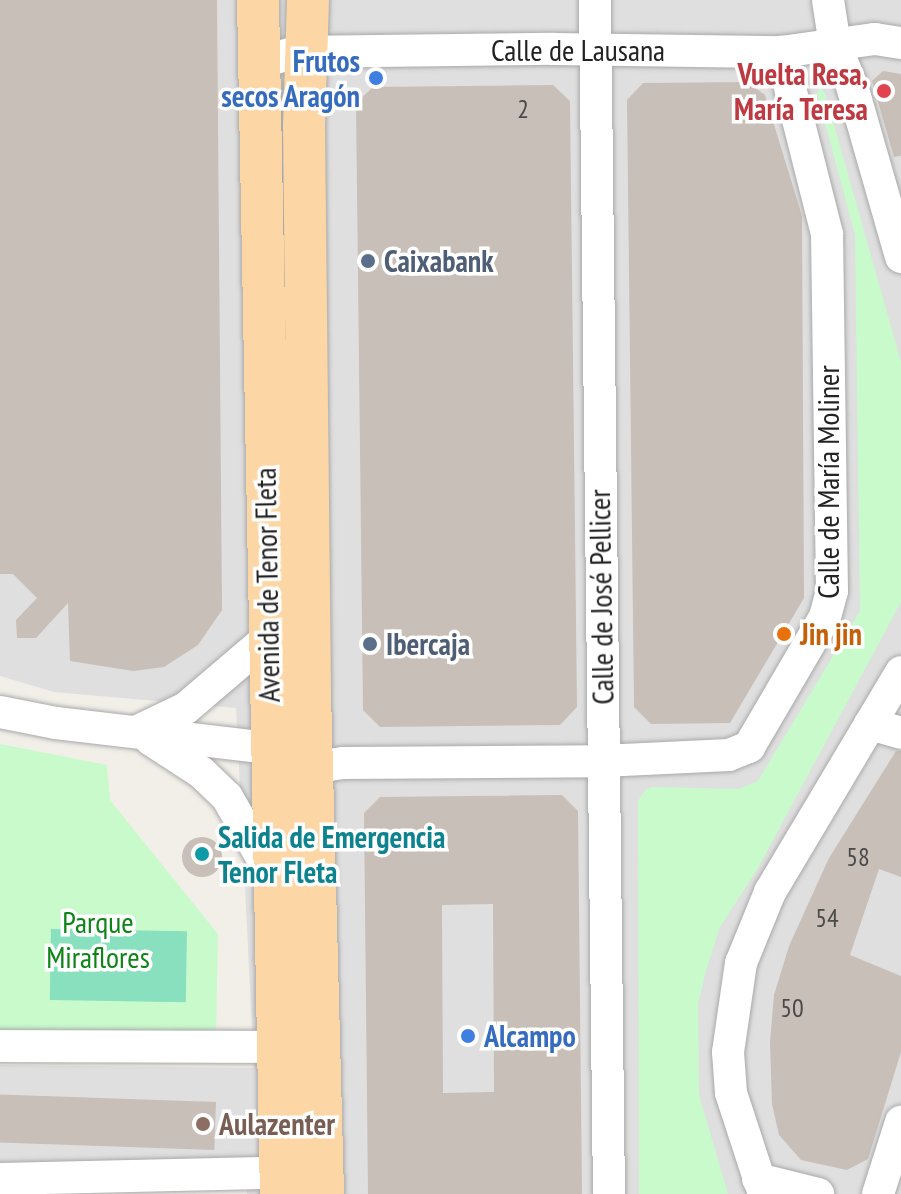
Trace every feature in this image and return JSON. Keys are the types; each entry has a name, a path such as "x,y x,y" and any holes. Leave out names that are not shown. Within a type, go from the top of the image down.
{"main road":[{"name":"Avenida de Tenor Fleta","path":"258,0 270,748 277,884 280,1182"},
{"name":"Avenida de Tenor Fleta","path":"308,0 304,52 312,774 323,1194"}],"street":[{"name":"Calle de José Pellicer","path":"595,0 609,1194"},
{"path":"828,0 835,45 852,86 901,257"},
{"name":"Calle de Lausana","path":"260,69 283,54 304,52 595,49 781,52 875,39 901,43"},
{"name":"Calle de María Moliner","path":"312,774 329,765 344,763 602,761 729,755 749,747 832,601 827,234 781,52"},
{"path":"136,732 186,708 268,638"},
{"path":"818,1194 761,1186 731,1093 728,1052 741,963 770,892 901,672"},
{"path":"1,712 56,723 270,748 298,757 312,774"},
{"path":"870,724 901,733"},
{"path":"136,732 179,755 227,797 277,884"},
{"path":"0,1046 280,1047"},
{"path":"878,1194 901,1122"},
{"path":"0,1179 280,1182 323,1144"}],"shaded area":[{"path":"0,0 901,0 901,1194 247,1194 247,1188 0,1185 0,1065 254,1068 236,708 54,692 0,676"}],"green space":[{"path":"820,88 825,93 901,362 901,602 758,868 720,927 707,967 698,1004 699,1095 728,1194 639,1194 638,801 645,790 652,787 739,789 758,781 860,611 855,235 817,93"},
{"name":"Parque Miraflores","path":"0,744 107,765 110,800 218,934 216,1037 0,1037"},
{"path":"51,929 187,931 186,1002 50,1000"}],"building":[{"path":"0,0 217,0 222,610 198,645 164,667 133,671 70,661 68,603 36,638 17,638 16,620 37,598 13,574 0,574"},
{"path":"883,71 901,74 901,156 894,157 872,81"},
{"path":"747,82 765,95 802,216 804,598 730,723 651,724 634,707 627,100 643,83"},
{"path":"553,85 570,101 577,707 560,725 380,727 363,710 356,103 373,87"},
{"path":"896,751 901,751 901,877 879,869 850,955 901,976 901,1052 868,1159 847,1170 801,1160 779,1135 772,1104 770,1042 774,995 789,946 829,858"},
{"path":"562,795 578,811 582,1194 368,1194 364,813 380,797","holes":["493,904 494,1092 443,1093 442,905"]},
{"name":"Salida de Emergencia Tenor Fleta","path":"202,837 216,843 222,857 216,871 202,877 188,871 182,857 188,843"},
{"path":"0,1094 216,1102 214,1150 0,1142"}],"place":[{"name":"Frutos secos Aragón","path":"376,78"},
{"name":"Vuelta Resa, María Teresa","path":"884,91"},
{"name":"Caixabank","path":"368,261"},
{"name":"Jin jin","path":"784,634"},
{"name":"Ibercaja","path":"370,644"},
{"name":"Salida de Emergencia Tenor Fleta","path":"202,854"},
{"name":"Alcampo","path":"468,1036"},
{"name":"Aulazenter","path":"203,1124"}]}
